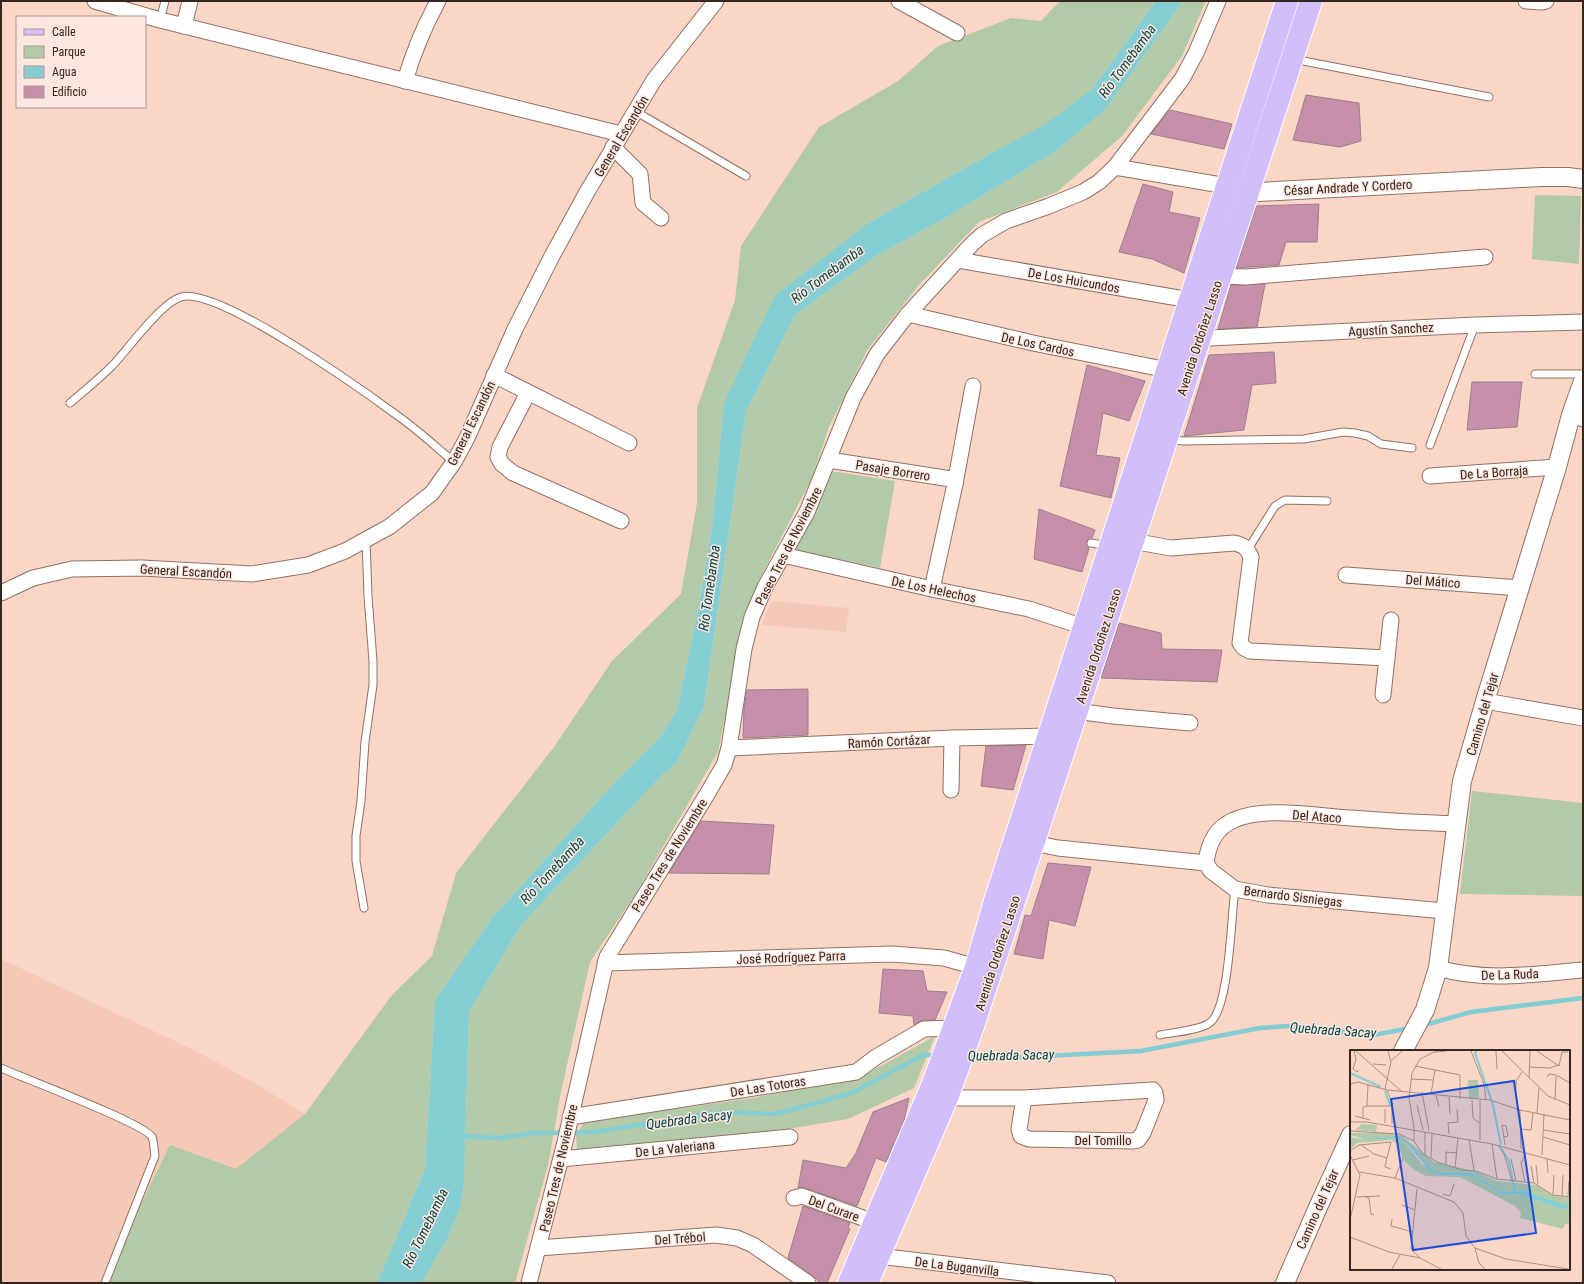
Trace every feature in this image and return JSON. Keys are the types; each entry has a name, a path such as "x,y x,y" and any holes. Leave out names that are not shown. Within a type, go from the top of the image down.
{"main road":[{"name":"Avenida Ordoñez Lasso","path":"866,1283 944,1089 963,1027 1033,843 1200,337 1220,276 1238,188 1287,1"},
{"name":"Avenida Ordoñez Lasso","path":"963,1027 976,967 1084,628 1101,544 1168,370 1190,300 1291,59 1311,1"},
{"name":"Avenida Ordoñez Lasso","path":"849,1283 874,1222 887,1195 944,1089"}],"street":[{"path":"95,1 160,20 621,134"},
{"path":"184,26 190,1"},
{"path":"405,81 414,50 438,1"},
{"name":"General Escandón","path":"1,593 33,578 72,569 142,568 252,574 308,565 345,551 389,527 432,493 454,462 467,438 515,329 552,256 621,134 654,80 716,1"},
{"path":"899,1 957,33"},
{"name":"Paseo Tres de Noviembre","path":"528,1283 561,1159 605,963 610,952 724,765 729,748 744,649 752,617 765,587 807,512 851,404 865,374 877,354 908,314 972,244 993,227 1083,192 1099,182 1115,168 1182,79 1196,53 1218,1"},
{"path":"1526,1 1546,1"},
{"path":"613,148 640,174 643,203 661,218"},
{"name":"César Andrade Y Cordero","path":"1115,168 1238,188 1273,191 1541,177 1568,177 1583,179"},
{"path":"1220,276 1246,277 1485,257"},
{"name":"De Los Huicundos","path":"958,260 1190,300"},
{"name":"De Los Cardos","path":"908,314 1033,343 1168,370"},
{"name":"Agustín Sanchez","path":"1200,337 1210,338 1475,325 1583,322"},
{"path":"494,375 629,443"},
{"name":"Camino del Tejar","path":"1405,1050 1425,1010 1438,968 1462,781 1485,701 1557,468 1577,417 1583,381"},
{"path":"932,589 955,484 973,386"},
{"path":"528,393 500,447 498,457 502,464 513,473 621,521"},
{"name":"Pasaje Borrero","path":"829,460 951,479 955,484"},
{"name":"De La Borraja","path":"1430,476 1557,468"},
{"path":"1132,542 1171,548 1234,542 1242,544 1248,549 1250,557 1240,643 1244,648 1250,651 1387,658"},
{"name":"De Los Helechos","path":"783,555 932,589 1029,609 1084,628"},
{"name":"Del Mático","path":"1346,575 1520,588"},
{"path":"1383,695 1391,620"},
{"path":"1485,701 1583,718"},
{"path":"1076,711 1190,723"},
{"name":"Ramón Cortázar","path":"729,748 952,738 1049,736"},
{"path":"951,790 952,738"},
{"name":"Del Ataco","path":"1206,863 1207,852 1211,841 1220,829 1233,820 1265,812 1403,822 1457,824"},
{"path":"1033,843 1058,848 1206,863"},
{"name":"Bernardo Sisniegas","path":"1206,863 1211,872 1235,889 1268,895 1445,911"},
{"name":"José Rodríguez Parra","path":"605,963 892,954 944,958 976,967"},
{"name":"De La Ruda","path":"1438,968 1454,973 1490,977 1583,970"},
{"name":"De Las Totoras","path":"568,1127 856,1072 876,1057 924,1029 963,1027"},
{"name":"Del Tomillo","path":"944,1089 1024,1098 1153,1090 1156,1100 1143,1133 1138,1140 1029,1140 1021,1136 1019,1129 1024,1098"},
{"name":"De La Valeriana","path":"561,1159 790,1137"},
{"name":"Camino del Tejar","path":"1285,1283 1350,1137"},
{"name":"Del Curare","path":"794,1198 802,1196 874,1222"},
{"name":"Del Trébol","path":"538,1248 716,1235 737,1238 753,1245 808,1283"},
{"name":"De La Buganvilla","path":"878,1256 1086,1282 1108,1283"}],"lane":[{"path":"160,20 165,1"},
{"path":"1291,59 1489,96"},
{"path":"635,111 746,176"},
{"path":"70,403 112,366 166,306 181,297 204,299 238,312 299,348 399,416 454,462"},
{"path":"1430,445 1475,325"},
{"path":"1535,374 1583,374"},
{"path":"1166,439 1183,441 1304,439 1343,432 1355,432 1368,436 1381,444 1412,448"},
{"path":"1248,549 1275,506 1285,500 1327,501"},
{"path":"364,908 356,861 356,836 361,801 365,742 373,686 366,540"},
{"path":"1160,1035 1208,1024 1215,1018 1221,1002 1227,971 1235,889"},
{"path":"1,1068 96,1108 144,1130 152,1137 155,1156 105,1283"}],"shaded area":[{"path":"771,601 849,608 846,632 762,625"},
{"path":"1,959 194,1050 253,1082 305,1114 377,1283 1,1283"}],"green space":[{"path":"1060,1 1156,1 1092,89 1048,124 990,154 868,223 724,403 712,527 699,606 677,710 661,736 617,780 492,918 435,1000 425,1169 377,1283 108,1283 126,1235 170,1145 236,1169 305,1114 392,995 432,956 456,873 554,747 612,661 681,594 697,503 697,408 735,300 741,246 819,127 898,81 938,46 1011,18 1041,21"},
{"path":"1183,1 1206,1 1182,56 1122,136 1057,192 979,222 919,285 868,349 829,427 812,478 759,580 745,618 718,752 635,895 590,962 561,1092 548,1165 515,1283 422,1283 447,1239 460,1209 464,1184 469,1012 521,925 660,777 677,762 704,707 746,412 795,315 876,256 947,217 1056,151 1105,110"},
{"path":"1535,195 1581,196 1579,264 1532,259"},
{"path":"831,471 895,481 880,568 792,549"},
{"path":"1472,791 1583,803 1583,896 1460,894"},
{"path":"935,1036 914,1088 848,1119 782,1130 577,1150 576,1135 584,1122 752,1098 859,1078"}],"water":[{"name":"Río Tomebamba","path":"1156,1 1183,1 1105,110 1056,151 947,217 876,256 795,315 746,412 704,707 677,762 660,777 521,925 469,1012 464,1184 460,1209 447,1239 422,1283 377,1283 425,1169 435,1000 492,918 617,780 661,736 677,710 699,606 712,527 724,403 775,296 868,223 1048,123 1092,89"}],"building":[{"path":"1306,95 1359,103 1361,141 1340,147 1293,140"},
{"path":"1170,110 1232,124 1224,149 1151,134"},
{"path":"1143,184 1173,192 1169,212 1200,218 1184,273 1152,259 1119,252"},
{"path":"1319,204 1317,242 1286,242 1279,265 1236,268 1256,206"},
{"path":"1265,284 1257,327 1218,329 1231,285"},
{"path":"1274,352 1276,383 1252,385 1244,430 1184,436 1209,355"},
{"path":"1087,365 1145,381 1129,421 1103,413 1096,455 1120,458 1111,498 1060,486"},
{"path":"1472,382 1522,382 1517,427 1467,430"},
{"path":"1039,509 1095,530 1092,538 1089,538 1086,542 1086,545 1089,548 1082,572 1034,559"},
{"path":"1119,623 1161,633 1162,649 1222,650 1217,682 1101,678"},
{"path":"808,689 808,735 743,738 744,708 747,690"},
{"path":"1026,745 1013,790 981,786 986,746"},
{"path":"701,821 774,825 769,874 669,873"},
{"path":"1048,863 1091,867 1075,926 1049,920 1043,959 1014,954 1025,915 1031,916"},
{"path":"883,969 923,971 927,991 947,992 935,1020 923,1020 914,1025 913,1016 879,1013"},
{"path":"909,1098 904,1121 886,1162 876,1158 857,1206 805,1188 798,1188 803,1160 846,1168 856,1153 873,1112"},
{"path":"803,1206 850,1223 848,1228 850,1229 827,1283 820,1283 813,1276 788,1258"}],"waterway":[{"name":"Quebrada Sacay","path":"1421,1026 1471,1012 1583,998"},
{"name":"Quebrada Sacay","path":"969,1056 1006,1058 1141,1051 1260,1028 1288,1026 1374,1035 1410,1028"},
{"name":"Quebrada Sacay","path":"460,1136 501,1138 534,1133 594,1132 721,1112 776,1114 852,1093 923,1055 938,1055"}]}
